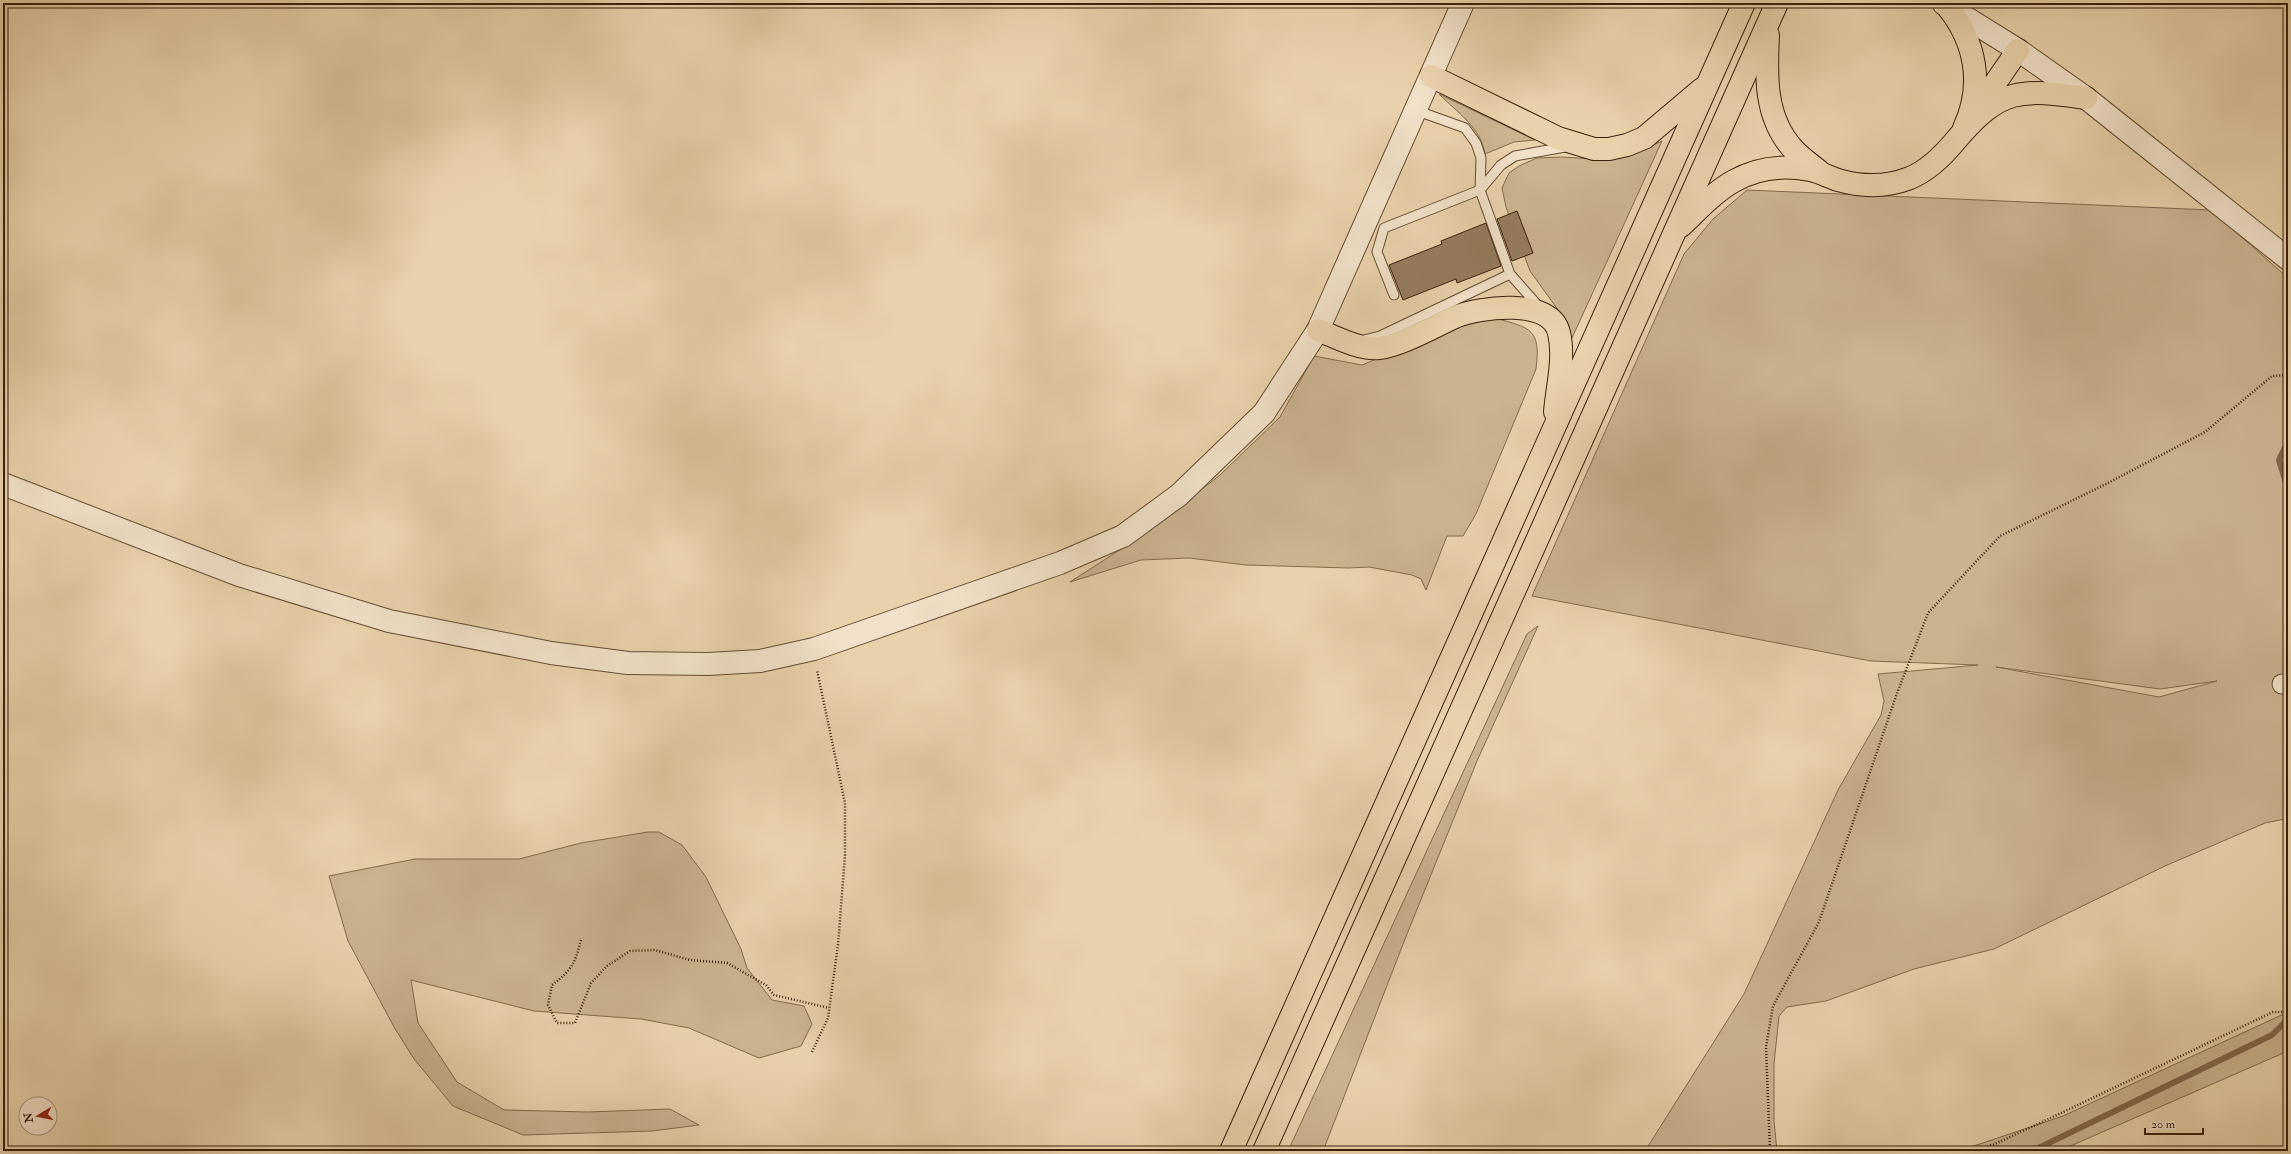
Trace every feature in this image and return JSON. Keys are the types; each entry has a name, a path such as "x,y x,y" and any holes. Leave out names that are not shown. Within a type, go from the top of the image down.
{"highway":[{"path":"1231,1151 1744,3"},
{"path":"1264,1151 1777,3"},
{"path":"1944,5 1966,33 1975,65 1974,97 1964,126 1956,140"},
{"path":"1768,23 1768,94 1775,120 1794,150 1823,174"},
{"path":"1956,140 2018,50"},
{"path":"1430,76 1576,145 1594,149 1609,149 1627,145 1644,138 1708,82"},
{"path":"1674,232 1720,190 1745,175 1779,168 1798,168 1823,174 1851,184 1881,185 1896,182 1910,178 1936,162 1977,117 1991,105 2005,97 2020,93 2045,92 2086,98"},
{"path":"1318,330 1351,343 1379,348 1392,345 1457,316 1478,310 1520,308 1546,316 1554,323 1559,332 1561,351 1552,433"}],"street":[{"path":"3,484 240,575 389,621 551,653 628,663 708,664 760,660 814,649 1060,563 1123,536 1179,495 1264,413 1318,330 1463,3"},
{"path":"1944,5 2018,50 2086,98 2288,259"}],"lane":[{"path":"1415,110 1465,128 1476,143 1481,158 1480,190 1510,274 1546,316"},
{"path":"1394,294 1377,252 1384,228 1480,190 1501,165 1515,156 1531,151 1576,145"},
{"path":"1351,343 1380,336 1510,274"}],"path":[{"path":"1770,1151 1766,1047 1773,1006 1818,922 1896,696 1928,613 2000,536 2106,484 2205,432 2272,376 2288,375"},
{"path":"812,1052 828,1018 838,945 845,855 845,803 836,752 822,697 814,649"},
{"path":"581,940 576,961 567,973 552,985 548,1005 557,1022 575,1023 591,983 607,966 630,951 655,950 690,960 726,963 766,985 774,995 829,1008"},
{"path":"1973,1151 1995,1144 2057,1116 2273,1012 2288,1012"}],"shaded area":[{"path":"1439,94 1535,140 1514,142 1485,154 1479,136 1473,128"},
{"path":"1662,141 1572,338 1561,314 1530,271 1506,207 1502,188 1509,173 1519,166 1537,158 1562,157 1595,159 1629,156"},
{"path":"1747,190 2211,210 2288,278 2288,822 2285,819 2265,823 2165,866 1994,949 1914,969 1826,1001 1787,1007 1779,1016 1774,1064 1774,1121 1777,1151 1645,1151 1744,994 1838,790 1881,715 1884,701 1878,674 1978,665 1871,661 1532,596 1684,254 1713,219","holes":["1996,667 2160,689 2217,681 2159,697"]},
{"path":"1495,318 1525,328 1531,332 1535,338 1537,346 1536,369 1476,514 1463,536 1447,536 1426,590 1421,579 1412,575 1369,567 1348,568 1246,565 1189,558 1141,560 1070,582 1146,533 1220,475 1280,417 1314,356 1362,365 1467,321"},
{"path":"1538,626 1477,761 1405,939 1323,1151 1288,1151 1527,634"},
{"path":"648,832 659,832 682,845 706,877 741,949 747,968 772,1000 804,1006 812,1024 801,1046 759,1058 689,1028 641,1019 534,1011 411,980 418,1023 457,1082 504,1110 588,1112 670,1109 699,1125 652,1131 523,1135 453,1106 414,1059 394,1027 348,941 329,876 415,859 519,859 581,843"},
{"path":"2288,1012 2288,1051 2059,1151 1959,1151 2063,1116"}],"building":[{"path":"1517,211 1533,253 1512,261 1497,219"},
{"path":"1486,223 1501,266 1457,283 1456,279 1403,300 1389,265 1442,244 1441,241"}],"waterway":[{"path":"2288,441 2279,460 2288,489"},
{"path":"2288,697 2286,700 2288,757"},
{"path":"2032,1151 2272,1035 2288,1019"}]}
